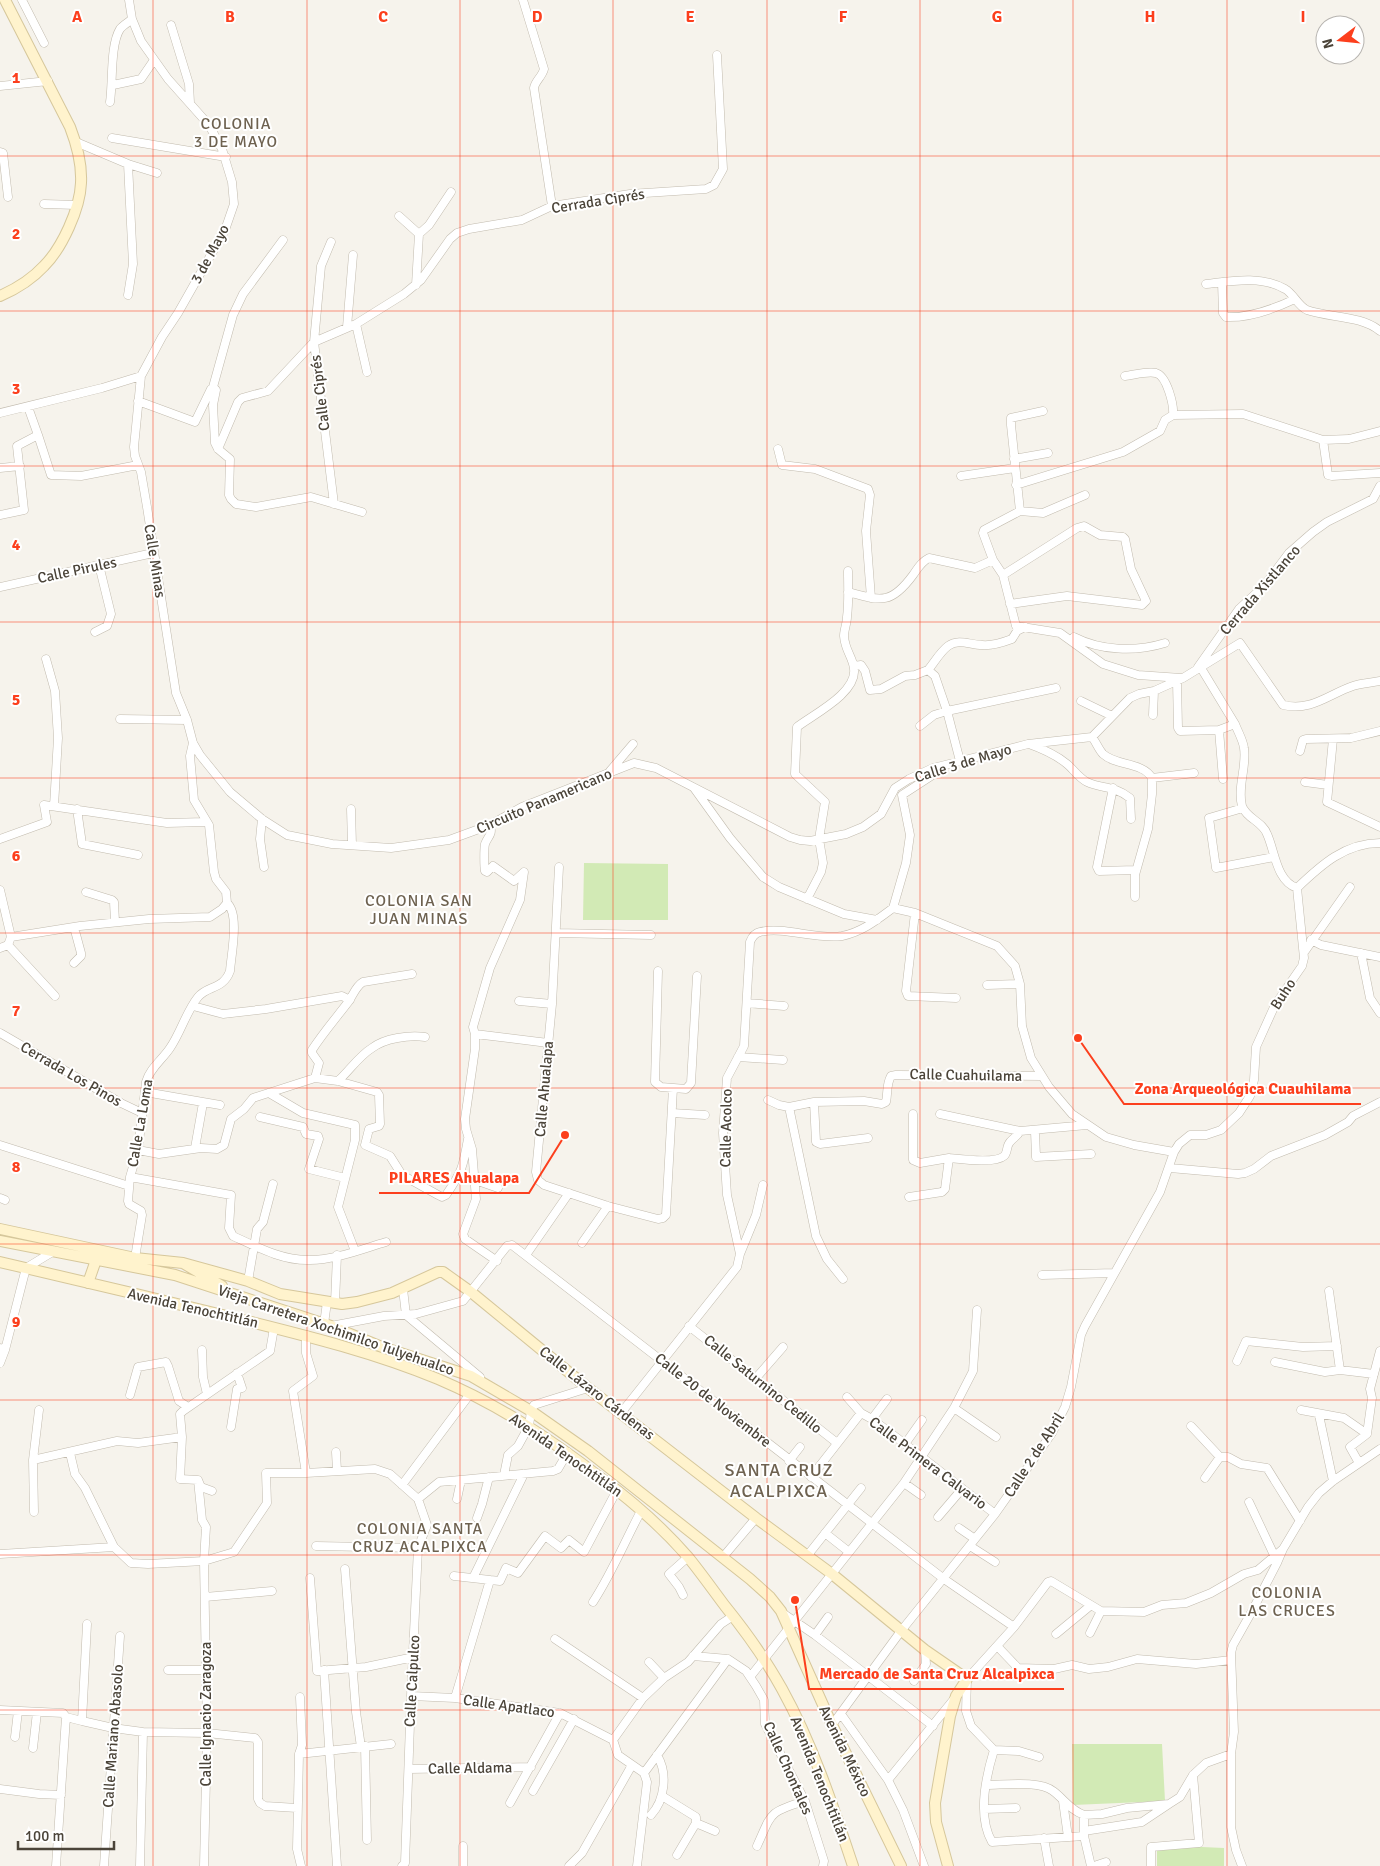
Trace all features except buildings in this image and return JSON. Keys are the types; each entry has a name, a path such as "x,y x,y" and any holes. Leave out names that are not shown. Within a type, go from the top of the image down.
{"main road":[{"path":"0,296 26,282 45,265 69,230 81,184 76,142 65,114 5,0"},
{"name":"Calle Lázaro Cárdenas","path":"0,1229 135,1258 182,1263 248,1281 280,1294 331,1303 357,1302 403,1289 440,1272 471,1292 588,1388 756,1518 832,1574 901,1632 967,1680"},
{"name":"Vieja Carretera Xochimilco Tulyehualco","path":"0,1240 170,1274 327,1325 382,1347 471,1376 531,1411 588,1451 641,1492"},
{"path":"88,1283 96,1260"},
{"name":"Avenida Tenochtitlán","path":"0,1262 306,1335 338,1345 436,1378 493,1405 568,1452 617,1490 672,1540 688,1557 764,1660 782,1689 805,1737 834,1806 853,1866"},
{"path":"182,1263 240,1297"},
{"path":"493,1405 496,1391"},
{"name":"Avenida México","path":"641,1492 770,1597 792,1625 832,1725 901,1866"},
{"path":"656,1524 665,1512"},
{"path":"672,1540 684,1526"},
{"path":"948,1866 936,1822 935,1803 946,1735 956,1696 967,1680"}],"street":[{"name":"3 de Mayo","path":"129,0 132,19 141,41 168,79 209,125 226,157 232,182 234,204 226,230 141,376"},
{"path":"524,0 544,69 534,84 534,88 552,206"},
{"path":"24,2 44,43"},
{"path":"110,102 113,85 114,44 121,28 132,19"},
{"path":"171,25 189,84 190,103"},
{"name":"Cerrada Ciprés","path":"314,342 356,324 404,294 421,280 450,239 468,229 522,220 552,206 630,194 706,189 714,185 723,169 717,55"},
{"path":"113,85 141,79 154,60"},
{"path":"0,86 48,82"},
{"path":"112,138 226,157"},
{"path":"76,142 128,164 157,173"},
{"path":"0,152 3,153 8,197"},
{"path":"128,164 133,264 128,295"},
{"path":"416,285 420,234 429,226 451,192"},
{"path":"44,204 77,205"},
{"path":"399,216 420,234"},
{"path":"138,401 196,422 210,389 213,387 232,315 243,294 283,240"},
{"path":"314,342 321,266 331,242"},
{"path":"347,328 353,254"},
{"path":"1206,284 1237,280 1266,282 1287,289 1304,309 1366,323 1380,331"},
{"path":"1222,282 1223,313 1226,317 1245,316 1295,299"},
{"path":"356,324 367,372"},
{"name":"Calle Ciprés","path":"218,449 238,402 242,398 268,390 314,342"},
{"name":"Calle Ciprés","path":"314,342 334,504"},
{"path":"1125,376 1154,372 1160,375 1170,392 1173,415"},
{"path":"0,413 102,388 141,376"},
{"name":"Calle Minas","path":"141,376 134,447 135,456 142,481 176,693 187,720 193,743"},
{"path":"213,387 216,390 213,405 215,443 218,449 230,458 230,499 236,504 256,507 311,497 362,512"},
{"path":"28,407 51,474 82,476 138,465"},
{"path":"1020,511 1010,425 1012,418 1043,411"},
{"path":"1016,485 1123,452 1160,431 1165,420 1173,415 1243,414 1323,440 1348,439 1380,431"},
{"path":"0,515 24,510 17,446 38,434"},
{"path":"1323,440 1328,475 1380,474"},
{"path":"778,449 782,465 815,469 868,489 870,495 866,530 870,598"},
{"path":"961,476 1048,453"},
{"path":"0,468 20,466"},
{"name":"Cerrada Xistlanco","path":"1198,669 1239,610 1264,586 1289,553 1312,532 1327,522 1372,500 1380,486"},
{"path":"1085,494 1043,513 1020,511 982,532 993,560 1003,575 1014,624 1016,626 1069,635 1081,641 1108,648 1142,648 1165,643"},
{"path":"1003,575 1077,528 1084,526 1100,535 1123,537 1125,539 1131,569 1146,601 1142,605 1067,596 1010,604"},
{"name":"Calle Pirules","path":"0,587 153,553"},
{"path":"848,592 880,599 898,593 923,561 929,558 975,568 993,560"},
{"path":"95,632 107,626 111,614 99,565"},
{"path":"807,899 821,872 823,863 819,839 826,802 795,774 797,726 819,713 844,691 854,678 854,666 846,650 844,634 848,616 848,570"},
{"path":"854,666 861,665 865,671 870,690 881,689 906,676 928,670 947,647 954,643 964,642 984,645 1003,642 1012,639 1017,631 1026,628"},
{"path":"1060,633 1103,664 1138,675 1180,679"},
{"path":"1136,897 1136,870 1148,829 1152,778 1145,770 1104,754 1092,737 1130,698 1154,691 1180,679 1240,643 1283,705 1290,707 1320,702 1354,686 1380,681"},
{"path":"46,659 55,690 58,738 54,806"},
{"path":"1198,669 1234,724 1244,749 1241,794 1243,808 1255,822 1265,829 1282,876 1292,887 1297,888 1338,853 1365,844 1380,843"},
{"path":"877,920 893,908 906,863 910,835 902,795 957,762 947,710 935,676 928,670"},
{"path":"1180,679 1178,728 1180,732 1218,730 1234,724"},
{"path":"920,726 934,715 947,710 1056,688"},
{"path":"1153,715 1154,691"},
{"path":"1081,701 1112,716"},
{"path":"120,719 187,720"},
{"path":"1218,730 1223,779"},
{"path":"1300,751 1303,740 1306,738 1350,738 1380,731"},
{"name":"Calle 3 de Mayo","path":"692,786 790,837 810,841 846,834 863,826 881,814 895,788 933,768 1028,744 1092,737"},
{"path":"1332,739 1327,802 1380,827"},
{"name":"Circuito Panamericano","path":"193,743 200,755 230,792 262,819 287,835 332,844 391,848 449,840 490,825 522,807 634,763 656,768 692,786 763,877 780,887 844,914 877,920"},
{"name":"Calle La Loma","path":"135,1258 142,1215 141,1211 129,1204 129,1186 138,1150 144,1092 149,1072 169,1049 199,996 221,984 227,979 230,972 234,917 231,906 227,903 226,892 216,879 214,872 209,825 205,822 194,800 190,756 193,743"},
{"path":"609,772 633,744"},
{"path":"1028,744 1046,750 1065,762 1087,782 1113,788 1130,798 1131,819"},
{"path":"1152,778 1194,773"},
{"path":"1305,782 1328,785"},
{"path":"1113,788 1097,867 1099,871 1104,872 1136,870"},
{"path":"0,839 47,822 44,805 168,823 205,822"},
{"path":"351,808 352,845"},
{"path":"1243,808 1209,818 1216,868 1274,857"},
{"path":"77,809 82,844 138,855"},
{"path":"262,819 260,838 264,867"},
{"path":"490,825 491,835 485,844 486,856 483,865 485,872 493,866 514,882 524,872 520,900 490,968 473,1027 475,1034 465,1118 472,1149 476,1199 462,1234 463,1237 497,1260"},
{"name":"Calle Ahualapa","path":"559,866 552,1004 536,1172 538,1180 544,1184 608,1206 658,1219 662,1218 666,1215 672,1113"},
{"path":"1305,951 1350,887"},
{"name":"Buho","path":"1174,1152 1183,1139 1190,1135 1206,1136 1221,1130 1239,1113 1250,1096 1254,1080 1256,1048 1259,1040 1275,1005 1302,966 1305,951 1297,888"},
{"path":"0,890 11,937"},
{"path":"86,892 114,902 115,922"},
{"path":"55,996 4,946 11,937 115,922 210,917 227,903"},
{"path":"893,908 915,914 997,946 1015,966 1020,984 1022,1026 1031,1058 1042,1076 1072,1114 1106,1137 1134,1145 1174,1152"},
{"path":"915,914 906,991 908,996 956,998"},
{"name":"Calle Acolco","path":"740,1254 727,1195 723,1133 727,1078 744,1046 750,942 752,936 759,932 770,931 831,937 856,931 877,920"},
{"path":"74,927 81,954 74,963"},
{"path":"556,933 651,935"},
{"path":"1311,940 1321,945 1380,957"},
{"path":"1361,953 1370,998 1380,1013"},
{"path":"658,970 655,1082 658,1086 686,1088 690,1083 697,976"},
{"path":"315,1078 319,1063 312,1050 326,1029 350,1000 359,984 412,974"},
{"path":"987,985 1020,984"},
{"path":"193,1006 224,1014 342,996 350,1000"},
{"path":"519,1001 552,1004"},
{"path":"747,1003 784,1006"},
{"name":"Cerrada Los Pinos","path":"0,1033 121,1103 142,1113"},
{"path":"475,1034 548,1044"},
{"path":"338,1082 372,1047 398,1038 425,1037"},
{"path":"738,1057 783,1060"},
{"name":"Calle Cuahuilama","path":"814,1102 886,1102 887,1082 891,1076 1042,1076"},
{"path":"138,1150 159,1154 172,1154 196,1148 217,1149 222,1147 231,1119 244,1109 253,1098 315,1078 378,1092 380,1124 369,1129 365,1145"},
{"path":"673,1088 672,1113 705,1115"},
{"path":"144,1092 220,1105"},
{"path":"269,1093 302,1114 355,1124 355,1140 338,1207 355,1251"},
{"path":"768,1100 789,1107 814,1102 816,1142 820,1144 868,1138"},
{"path":"1170,1168 1245,1173 1254,1169 1271,1156 1326,1135 1348,1122 1354,1116 1380,1102"},
{"path":"196,1148 203,1103"},
{"path":"789,1107 816,1236 827,1259 843,1279"},
{"path":"913,1114 913,1160 920,1163 949,1158 982,1160 1003,1158 1010,1141 1016,1138 1020,1131"},
{"path":"940,1114 1020,1131 1087,1125"},
{"path":"260,1117 303,1127 306,1134 318,1136 319,1139 310,1169 345,1178"},
{"path":"1035,1130 1036,1157 1091,1154"},
{"path":"355,1140 390,1156 402,1175 442,1197 446,1195 464,1165 468,1138"},
{"name":"Calle La Loma","path":"0,1144 129,1186"},
{"name":"Calle 2 de Abril","path":"832,1725 901,1632 973,1543 1060,1419 1071,1387 1081,1335 1160,1192 1170,1168 1174,1152"},
{"path":"909,1197 942,1192 945,1189 949,1158"},
{"path":"130,1177 231,1195 230,1232 233,1236 290,1258 310,1260 338,1256 386,1242"},
{"path":"475,1180 498,1188"},
{"path":"248,1281 257,1229 263,1222 273,1184"},
{"path":"622,1413 689,1326 738,1267 740,1254 756,1215 763,1185"},
{"path":"526,1255 569,1193"},
{"path":"582,1243 608,1206"},
{"name":"Calle 20 de Noviembre","path":"471,1292 510,1244 944,1579 1014,1627"},
{"path":"0,1363 26,1268 54,1251"},
{"path":"338,1256 327,1325 384,1316 406,1315 463,1301 471,1292"},
{"path":"1042,1275 1114,1273"},
{"path":"403,1289 406,1315 496,1391"},
{"path":"1329,1292 1340,1370"},
{"path":"750,1677 904,1483 954,1408 973,1371 977,1310"},
{"name":"Calle Saturnino Cedillo","path":"689,1326 837,1443"},
{"path":"212,1491 201,1486 198,1480 180,1478 182,1437 180,1414 270,1351 274,1328"},
{"path":"306,1335 306,1353 313,1376 293,1391 306,1473"},
{"path":"1236,1361 1246,1341 1302,1347 1337,1346"},
{"path":"756,1378 783,1347"},
{"path":"202,1350 203,1378 207,1394"},
{"path":"1359,1463 1350,1447 1367,1434 1372,1398 1370,1389 1380,1351"},
{"path":"130,1395 138,1367 166,1362 179,1401 188,1408"},
{"path":"1275,1362 1326,1372 1340,1370 1374,1374"},
{"path":"231,1427 237,1389 242,1388 237,1373"},
{"path":"504,1475 508,1456 517,1449 529,1426 531,1411 536,1404 588,1388"},
{"path":"402,1485 470,1394"},
{"path":"812,1477 861,1414 847,1397"},
{"path":"1372,1398 1380,1403"},
{"path":"872,1419 887,1399"},
{"path":"954,1408 996,1437"},
{"path":"34,1512 33,1460 39,1410"},
{"path":"1301,1410 1319,1415 1344,1418 1367,1434"},
{"name":"Calle Primera Calvario","path":"861,1414 872,1419 994,1514"},
{"path":"1319,1415 1333,1481"},
{"path":"905,1444 922,1420"},
{"path":"1191,1426 1220,1457 1228,1457 1241,1464 1267,1468 1300,1521"},
{"path":"33,1460 117,1442 138,1444 182,1437"},
{"path":"789,1460 800,1447"},
{"path":"1242,1866 1236,1850 1232,1827 1232,1754 1234,1732 1231,1660 1233,1644 1308,1506 1333,1481 1380,1449"},
{"path":"336,1452 337,1471"},
{"path":"70,1453 75,1474 85,1488 114,1547 131,1563 148,1564 204,1562 234,1552 267,1503 266,1473 375,1469 390,1474 418,1499 439,1482 558,1469 568,1452"},
{"path":"1205,1478 1220,1457"},
{"path":"473,1578 524,1474"},
{"path":"477,1518 489,1477"},
{"name":"Calle Ignacio Zaragoza","path":"198,1480 202,1520 206,1527 204,1562 207,1733 204,1866"},
{"path":"457,1499 461,1480"},
{"path":"904,1483 921,1495"},
{"path":"806,1556 860,1488"},
{"path":"938,1517 962,1488"},
{"path":"454,1576 500,1581 506,1568 518,1573 545,1536 561,1548 569,1540 584,1552 617,1490"},
{"name":"Calle Calpulco","path":"402,1866 406,1863 418,1548 427,1525 418,1499"},
{"path":"1250,1502 1274,1555"},
{"path":"593,1602 615,1566 641,1511"},
{"path":"723,1557 756,1518"},
{"path":"959,1528 995,1562"},
{"path":"824,1533 850,1552"},
{"path":"316,1546 418,1548"},
{"path":"0,1554 114,1547"},
{"path":"1038,1757 1019,1752 994,1750 971,1726 966,1710 967,1680 998,1647 1051,1580 1090,1606 1101,1611 1144,1612 1162,1605 1186,1603 1211,1593 1244,1574 1258,1570 1283,1549"},
{"path":"683,1596 680,1587 669,1574 688,1557"},
{"path":"345,1569 357,1727 363,1746 367,1840"},
{"path":"1258,1570 1262,1590"},
{"path":"310,1578 317,1671 366,1667 414,1657"},
{"path":"456,1698 490,1580"},
{"path":"205,1597 272,1592"},
{"path":"1056,1634 1090,1606"},
{"path":"1090,1632 1101,1611"},
{"path":"637,1866 647,1782 644,1773 618,1756 614,1740 643,1698 664,1678 693,1656 721,1624 733,1616"},
{"path":"815,1635 828,1617"},
{"path":"82,1721 87,1624"},
{"path":"792,1625 815,1635 934,1726"},
{"name":"Calle Mariano Abasolo","path":"104,1866 120,1636"},
{"path":"555,1639 643,1698"},
{"path":"998,1647 1018,1668 1032,1669 1054,1669 1072,1665 1089,1669 1108,1667 1137,1659 1196,1664 1231,1660"},
{"path":"914,1681 926,1664 925,1650"},
{"path":"693,1656 728,1658"},
{"path":"644,1773 728,1658"},
{"name":"Calle Chontales","path":"728,1658 746,1671 764,1700 765,1724 805,1801 824,1861 823,1866"},
{"path":"649,1662 664,1678"},
{"path":"168,1670 206,1670"},
{"path":"324,1670 331,1750 337,1866"},
{"name":"Calle Apatlaco","path":"411,1696 456,1698 560,1713 614,1740"},
{"path":"888,1780 934,1726 956,1696"},
{"path":"300,1697 302,1745 298,1754 297,1849 301,1866"},
{"path":"0,1710 63,1713 66,1717 82,1721 143,1732 207,1733 255,1738 258,1742 258,1799 260,1803 264,1806 297,1808"},
{"path":"15,1737 18,1710"},
{"path":"33,1748 37,1712"},
{"path":"510,1803 560,1713"},
{"path":"841,1714 888,1780 903,1810 924,1866"},
{"path":"56,1866 66,1717"},
{"path":"534,1791 574,1719"},
{"path":"140,1866 143,1732"},
{"path":"298,1754 391,1744"},
{"path":"994,1750 988,1772 984,1809 992,1842 1068,1836 1142,1822 1180,1797 1193,1775 1206,1763 1232,1754"},
{"path":"651,1815 658,1808 662,1796 661,1762 657,1755"},
{"path":"569,1866 586,1846 632,1765"},
{"name":"Calle Aldama","path":"409,1769 531,1767"},
{"path":"1151,1866 1151,1848 1198,1843 1193,1775"},
{"path":"986,1785 1038,1785 1051,1789 1074,1812 1084,1816 1126,1808 1168,1804"},
{"path":"0,1789 61,1795"},
{"path":"662,1796 696,1818 696,1823 677,1855"},
{"path":"1063,1800 1068,1836"},
{"path":"757,1846 774,1813 781,1808 805,1801"},
{"path":"984,1809 1016,1808"},
{"path":"1084,1816 1084,1833 1092,1866 1106,1862"},
{"path":"696,1823 715,1831"},
{"path":"1044,1838 1050,1866"},
{"path":"463,1866 464,1846"}],"green space":[{"path":"584,863 668,864 668,920 583,920"},
{"path":"1072,1744 1162,1744 1165,1801 1073,1805"},
{"path":"1157,1845 1224,1848 1224,1866 1157,1866"}],"place":[{"name":"Zona Arqueológica Cuauhilama","path":"1078,1038"},
{"name":"PILARES Ahualapa","path":"565,1135"},
{"name":"Mercado de Santa Cruz Alcalpixca","path":"795,1600"}],"district":[{"name":"COLONIA 3 DE MAYO","path":"236,133"},
{"name":"COLONIA SAN JUAN MINAS","path":"419,910"},
{"name":"SANTA CRUZ ACALPIXCA","path":"779,1480"},
{"name":"COLONIA SANTA CRUZ ACALPIXCA","path":"420,1538"},
{"name":"COLONIA LAS CRUCES","path":"1287,1602"}]}
